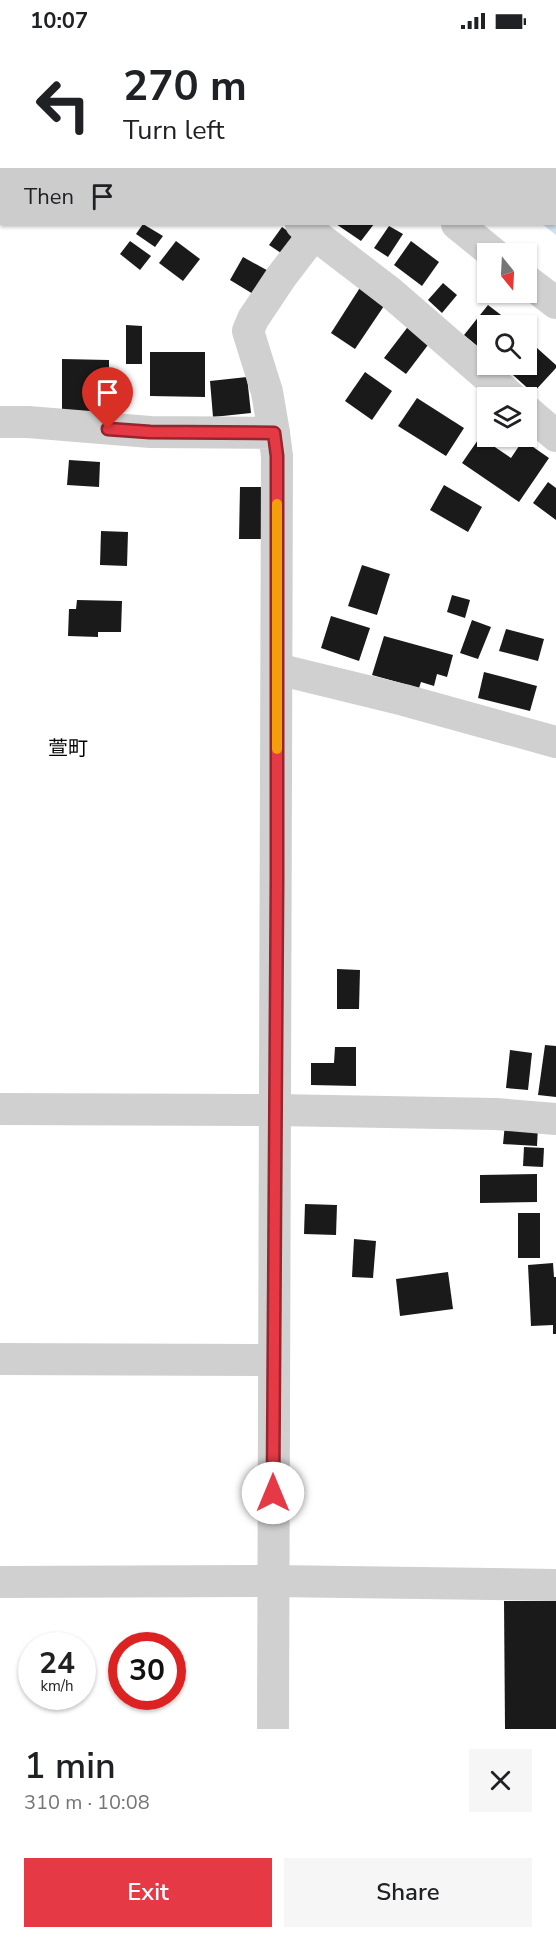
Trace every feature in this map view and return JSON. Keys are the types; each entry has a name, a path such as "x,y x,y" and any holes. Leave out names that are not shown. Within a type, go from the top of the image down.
{"street":[{"path":"458,225 480,243"},
{"path":"273,1729 277,456 267,392 248,331 308,229 391,293 499,387"},
{"path":"537,288 556,303"},
{"path":"537,420 556,436"},
{"path":"0,422 28,422 150,432 274,433"},
{"path":"276,669 404,700 556,742"},
{"path":"0,1109 276,1110 496,1114 556,1119"},
{"path":"0,1359 274,1360"},
{"path":"0,1582 273,1581 556,1585"}],"water":[{"path":"543,225 556,225 556,235"}],"building":[{"path":"145,225 163,236 155,247 136,234"},
{"path":"337,225 373,225 361,241"},
{"path":"389,226 403,234 388,257 374,248"},
{"path":"282,227 299,239 287,257 269,245"},
{"path":"130,241 151,256 140,270 120,254"},
{"path":"176,241 200,259 183,281 159,263"},
{"path":"411,241 439,262 422,286 394,265"},
{"path":"243,257 272,273 258,297 230,280"},
{"path":"443,283 457,295 442,313 428,300"},
{"path":"361,286 386,303 355,349 331,333"},
{"path":"488,305 501,315 480,315"},
{"path":"477,319 477,346 464,335"},
{"path":"410,324 431,341 406,374 384,358"},
{"path":"126,325 142,326 142,364 126,364"},
{"path":"537,348 556,365 556,368 537,389 526,387 513,375 537,375"},
{"path":"150,352 205,352 205,397 150,396"},
{"path":"62,359 109,360 109,412 62,412"},
{"path":"365,372 392,391 372,420 345,401"},
{"path":"247,377 251,413 213,417 210,381"},
{"path":"417,398 464,428 446,456 398,426"},
{"path":"477,441 477,447 495,447 511,458 518,447 533,447 549,458 519,502 462,463"},
{"path":"69,460 100,462 99,487 67,485"},
{"path":"548,482 556,488 556,520 533,503"},
{"path":"444,485 482,507 468,532 430,510"},
{"path":"240,487 268,487 267,539 239,539"},
{"path":"101,531 128,532 127,566 100,565"},
{"path":"362,565 390,574 377,615 348,606"},
{"path":"452,595 470,600 465,618 447,612"},
{"path":"77,600 122,601 121,632 98,632 98,637 68,636 69,609 76,609"},
{"path":"331,616 370,628 359,661 321,648"},
{"path":"472,620 491,627 478,659 460,653"},
{"path":"506,629 544,639 538,661 499,651"},
{"path":"384,636 453,655 447,677 437,674 434,686 421,682 419,688 372,675"},
{"path":"484,672 537,686 530,711 478,698"},
{"path":"337,969 360,970 359,1009 337,1009"},
{"path":"545,1045 556,1046 556,1097 538,1095"},
{"path":"335,1047 356,1047 356,1086 311,1085 311,1063 334,1063"},
{"path":"510,1050 532,1053 528,1090 506,1088"},
{"path":"505,1124 538,1126 537,1146 503,1144"},
{"path":"524,1147 544,1148 543,1167 523,1166"},
{"path":"537,1174 537,1202 480,1203 480,1175"},
{"path":"305,1204 337,1205 336,1235 304,1234"},
{"path":"518,1213 540,1213 540,1258 518,1258"},
{"path":"354,1239 376,1241 373,1278 352,1277"},
{"path":"553,1263 554,1277 556,1277 556,1334 553,1334 553,1325 531,1326 528,1265"},
{"path":"448,1272 453,1309 400,1316 396,1279"},
{"path":"504,1601 556,1601 556,1729 505,1729"}],"slow traffic":[{"path":"277,504 277,749"}],"district":[{"name":"萱町","path":"68,748"}],"route":[{"path":"108,429 150,432 274,433 277,456 277,879 273,1493"}]}
